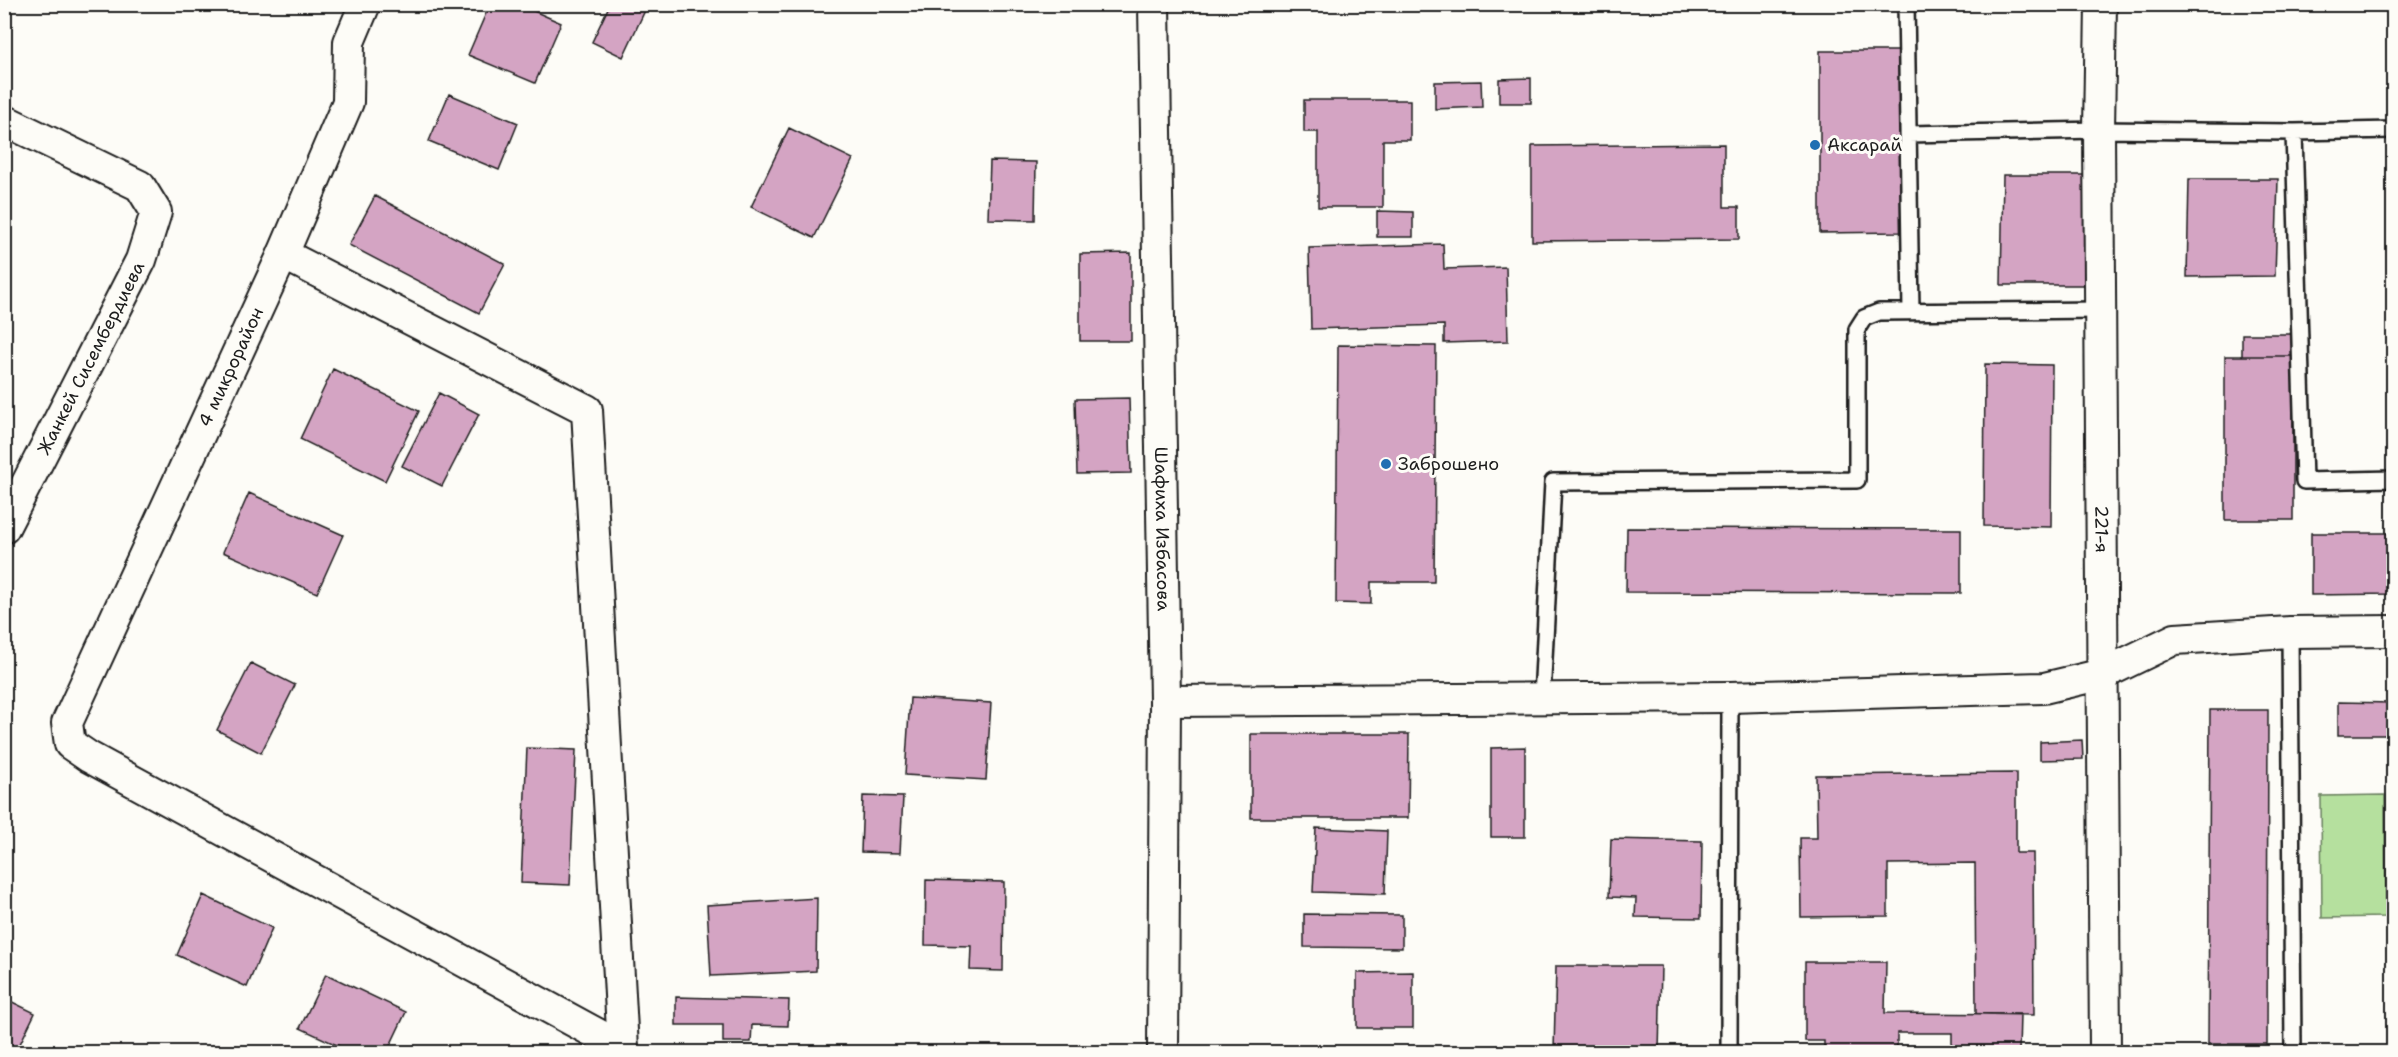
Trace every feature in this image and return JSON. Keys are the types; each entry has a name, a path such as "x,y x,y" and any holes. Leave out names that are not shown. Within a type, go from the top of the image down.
{"street":[{"name":"4 микрорайон","path":"365,4 349,42 348,102 283,254 67,723 70,744 89,757 623,1050"},
{"name":"Шафиха Избасова","path":"1154,4 1165,701 1163,1053"},
{"name":"221-я","path":"2101,4 2099,130 2105,1053"},
{"name":"Жанкей Сисембердиева","path":"4,120 140,186 156,212 141,260 4,528"},
{"path":"283,254 588,410 623,1050"},
{"path":"1165,701 1730,697 2044,688 2103,674 2175,639 2290,632 2394,631"}],"lane":[{"path":"1906,4 1911,311"},
{"path":"1908,135 2099,130 2294,132 2394,130"},
{"path":"2294,132 2304,482 2394,479"},
{"path":"1542,698 1553,482 1857,480 1857,329 1864,318 1879,312 2101,310"},
{"path":"2290,632 2293,1053"},
{"path":"1729,1053 1730,697"}],"green space":[{"path":"2385,795 2386,917 2322,918 2321,796"}],"building":[{"path":"490,4 518,4 561,23 535,83 468,55"},
{"path":"610,4 648,4 623,57 592,42"},
{"path":"1820,51 1900,51 1901,232 1820,233"},
{"path":"1531,78 1531,103 1499,103 1499,79"},
{"path":"1481,81 1482,107 1435,109 1435,82"},
{"path":"449,94 518,123 499,170 429,141"},
{"path":"1304,100 1410,100 1410,140 1383,140 1383,207 1318,207 1318,132 1304,132"},
{"path":"789,128 853,159 814,238 751,207"},
{"path":"1724,144 1724,207 1739,207 1739,239 1532,241 1532,146"},
{"path":"990,161 1036,162 1035,220 988,219"},
{"path":"2003,175 2091,175 2090,285 2001,285"},
{"path":"2189,179 2278,179 2275,276 2187,277"},
{"path":"375,196 505,264 479,313 349,245"},
{"path":"1377,211 1413,212 1413,237 1377,237"},
{"path":"1443,244 1444,269 1506,267 1508,341 1444,343 1444,325 1311,329 1309,248"},
{"path":"1131,253 1131,341 1080,341 1080,254"},
{"path":"2242,334 2293,334 2293,356 2242,356"},
{"name":"Заброшено","path":"1338,345 1436,346 1434,582 1371,582 1371,604 1336,603"},
{"path":"2225,356 2293,356 2293,520 2225,520"},
{"path":"1985,364 2052,365 2051,527 1984,526"},
{"path":"333,369 419,411 385,481 300,439"},
{"path":"439,393 479,414 442,486 402,466"},
{"path":"1129,398 1131,473 1077,474 1075,399"},
{"path":"249,493 343,535 317,593 223,552"},
{"path":"1627,528 1961,529 1961,593 1626,592"},
{"path":"2311,533 2394,533 2394,594 2311,595"},
{"path":"251,663 295,685 261,753 217,730"},
{"path":"910,698 991,703 986,780 905,775"},
{"path":"2338,702 2393,703 2394,735 2338,735"},
{"path":"2210,710 2268,710 2267,1044 2208,1044"},
{"path":"1251,734 1409,734 1408,818 1251,818"},
{"path":"2082,740 2083,759 2040,760 2040,742"},
{"path":"1525,747 1525,837 1491,837 1491,748"},
{"path":"527,748 576,750 570,885 521,883"},
{"path":"2016,773 2016,853 2033,853 2034,1015 1976,1014 1975,863 1888,864 1888,916 1801,917 1800,838 1817,838 1816,775"},
{"path":"863,796 903,797 900,853 861,852"},
{"path":"1316,828 1387,831 1385,894 1313,892"},
{"path":"1611,839 1702,841 1701,918 1635,917 1636,898 1609,897"},
{"path":"926,880 1004,882 1003,971 970,970 971,946 925,945"},
{"path":"203,895 272,928 247,987 177,955"},
{"path":"817,898 816,971 711,976 707,905"},
{"path":"1304,914 1402,915 1402,948 1304,947"},
{"path":"1805,962 1886,962 1885,1013 2020,1014 2019,1052 1952,1052 1952,1033 1897,1033 1897,1052 1824,1052 1824,1041 1805,1041"},
{"path":"1556,966 1661,966 1659,1052 1554,1052"},
{"path":"1413,972 1413,1028 1357,1028 1357,973"},
{"path":"326,974 406,1012 387,1052 352,1052 300,1028"},
{"path":"676,997 789,1000 788,1026 752,1025 751,1042 723,1042 723,1025 676,1025"},
{"path":"4,998 35,1013 16,1052 4,1052"}],"place":[{"name":"Аксарай","path":"1815,145"},
{"name":"Заброшено","path":"1386,464"}]}
